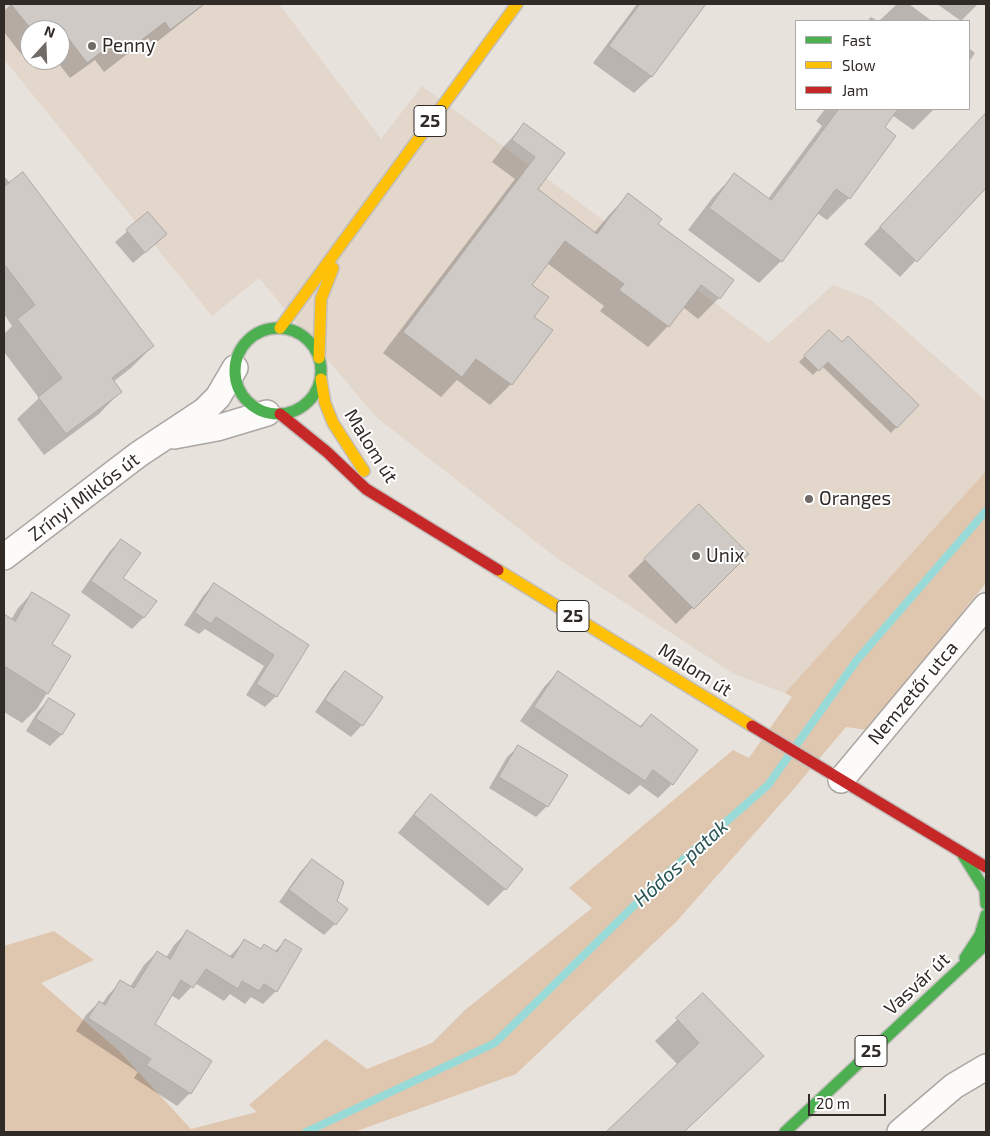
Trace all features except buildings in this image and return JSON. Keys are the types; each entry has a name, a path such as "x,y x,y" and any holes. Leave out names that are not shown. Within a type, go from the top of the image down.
{"main road":[{"name":"25","path":"319,358 313,346 304,337 293,331 280,328 517,4"},
{"name":"25","path":"321,379 319,358 321,299 344,238"},
{"path":"235,368 240,352 250,338 270,328 280,328"},
{"name":"25","path":"235,368 236,383 243,397 254,407 274,414"},
{"path":"274,414 294,411 306,404 316,393 321,379"},
{"name":"Malom út","path":"321,379 326,406 340,436 386,501"},
{"name":"Malom út","path":"274,414 327,452 366,488 386,501 832,775 986,867"},
{"name":"25","path":"962,853 984,890 986,904"},
{"name":"25","path":"958,969 980,935 986,915"},
{"name":"Vasvár út","path":"785,1132 986,944"}],"street":[{"name":"Zrínyi Miklós út","path":"4,557 139,454 204,411 218,397 235,368"},
{"name":"Zrínyi Miklós út","path":"164,438 217,428 274,414"},
{"name":"Nemzetőr utca","path":"832,775 986,606"},
{"path":"900,1132 954,1086 986,1067"}],"shaded area":[{"path":"4,4 279,4 381,139 422,86 769,343 833,285 871,300 986,401 986,471 785,693 734,674 558,559 376,417 259,278 212,316 4,59"},
{"path":"986,471 986,583 867,730 846,727 676,922 516,1074 354,1132 4,1132 4,946 54,931 94,960 41,983 119,1051 191,1129 257,1112 249,1105 326,1039 367,1069 432,1043 465,1010 592,908 569,888 733,750 749,758 792,697 785,693"}],"waterway":[{"name":"Hódos-patak","path":"306,1132 495,1043 661,879 768,785 857,660 986,511"}],"traffic: fast":[{"path":"278,328 294,331 302,335 314,347 318,355 321,371 318,387 314,395 302,407 294,411 278,414 262,411 254,407 242,395 238,387 235,371 238,355 242,347 254,335 262,331 278,328"},
{"path":"963,855 985,890 986,904"},
{"path":"965,958 980,935 986,915"},
{"path":"785,1132 986,944"}],"traffic: slow":[{"path":"280,328 517,4"},
{"path":"319,358 321,299 333,268"},
{"path":"321,379 325,403 333,423 364,471"},
{"path":"498,570 752,726"}],"traffic: jam":[{"path":"280,414 327,452 366,489 498,570"},
{"path":"752,726 986,867"}],"place":[{"name":"Penny","path":"92,46"},
{"name":"Oranges","path":"809,499"},
{"name":"Unix","path":"696,556"}]}
